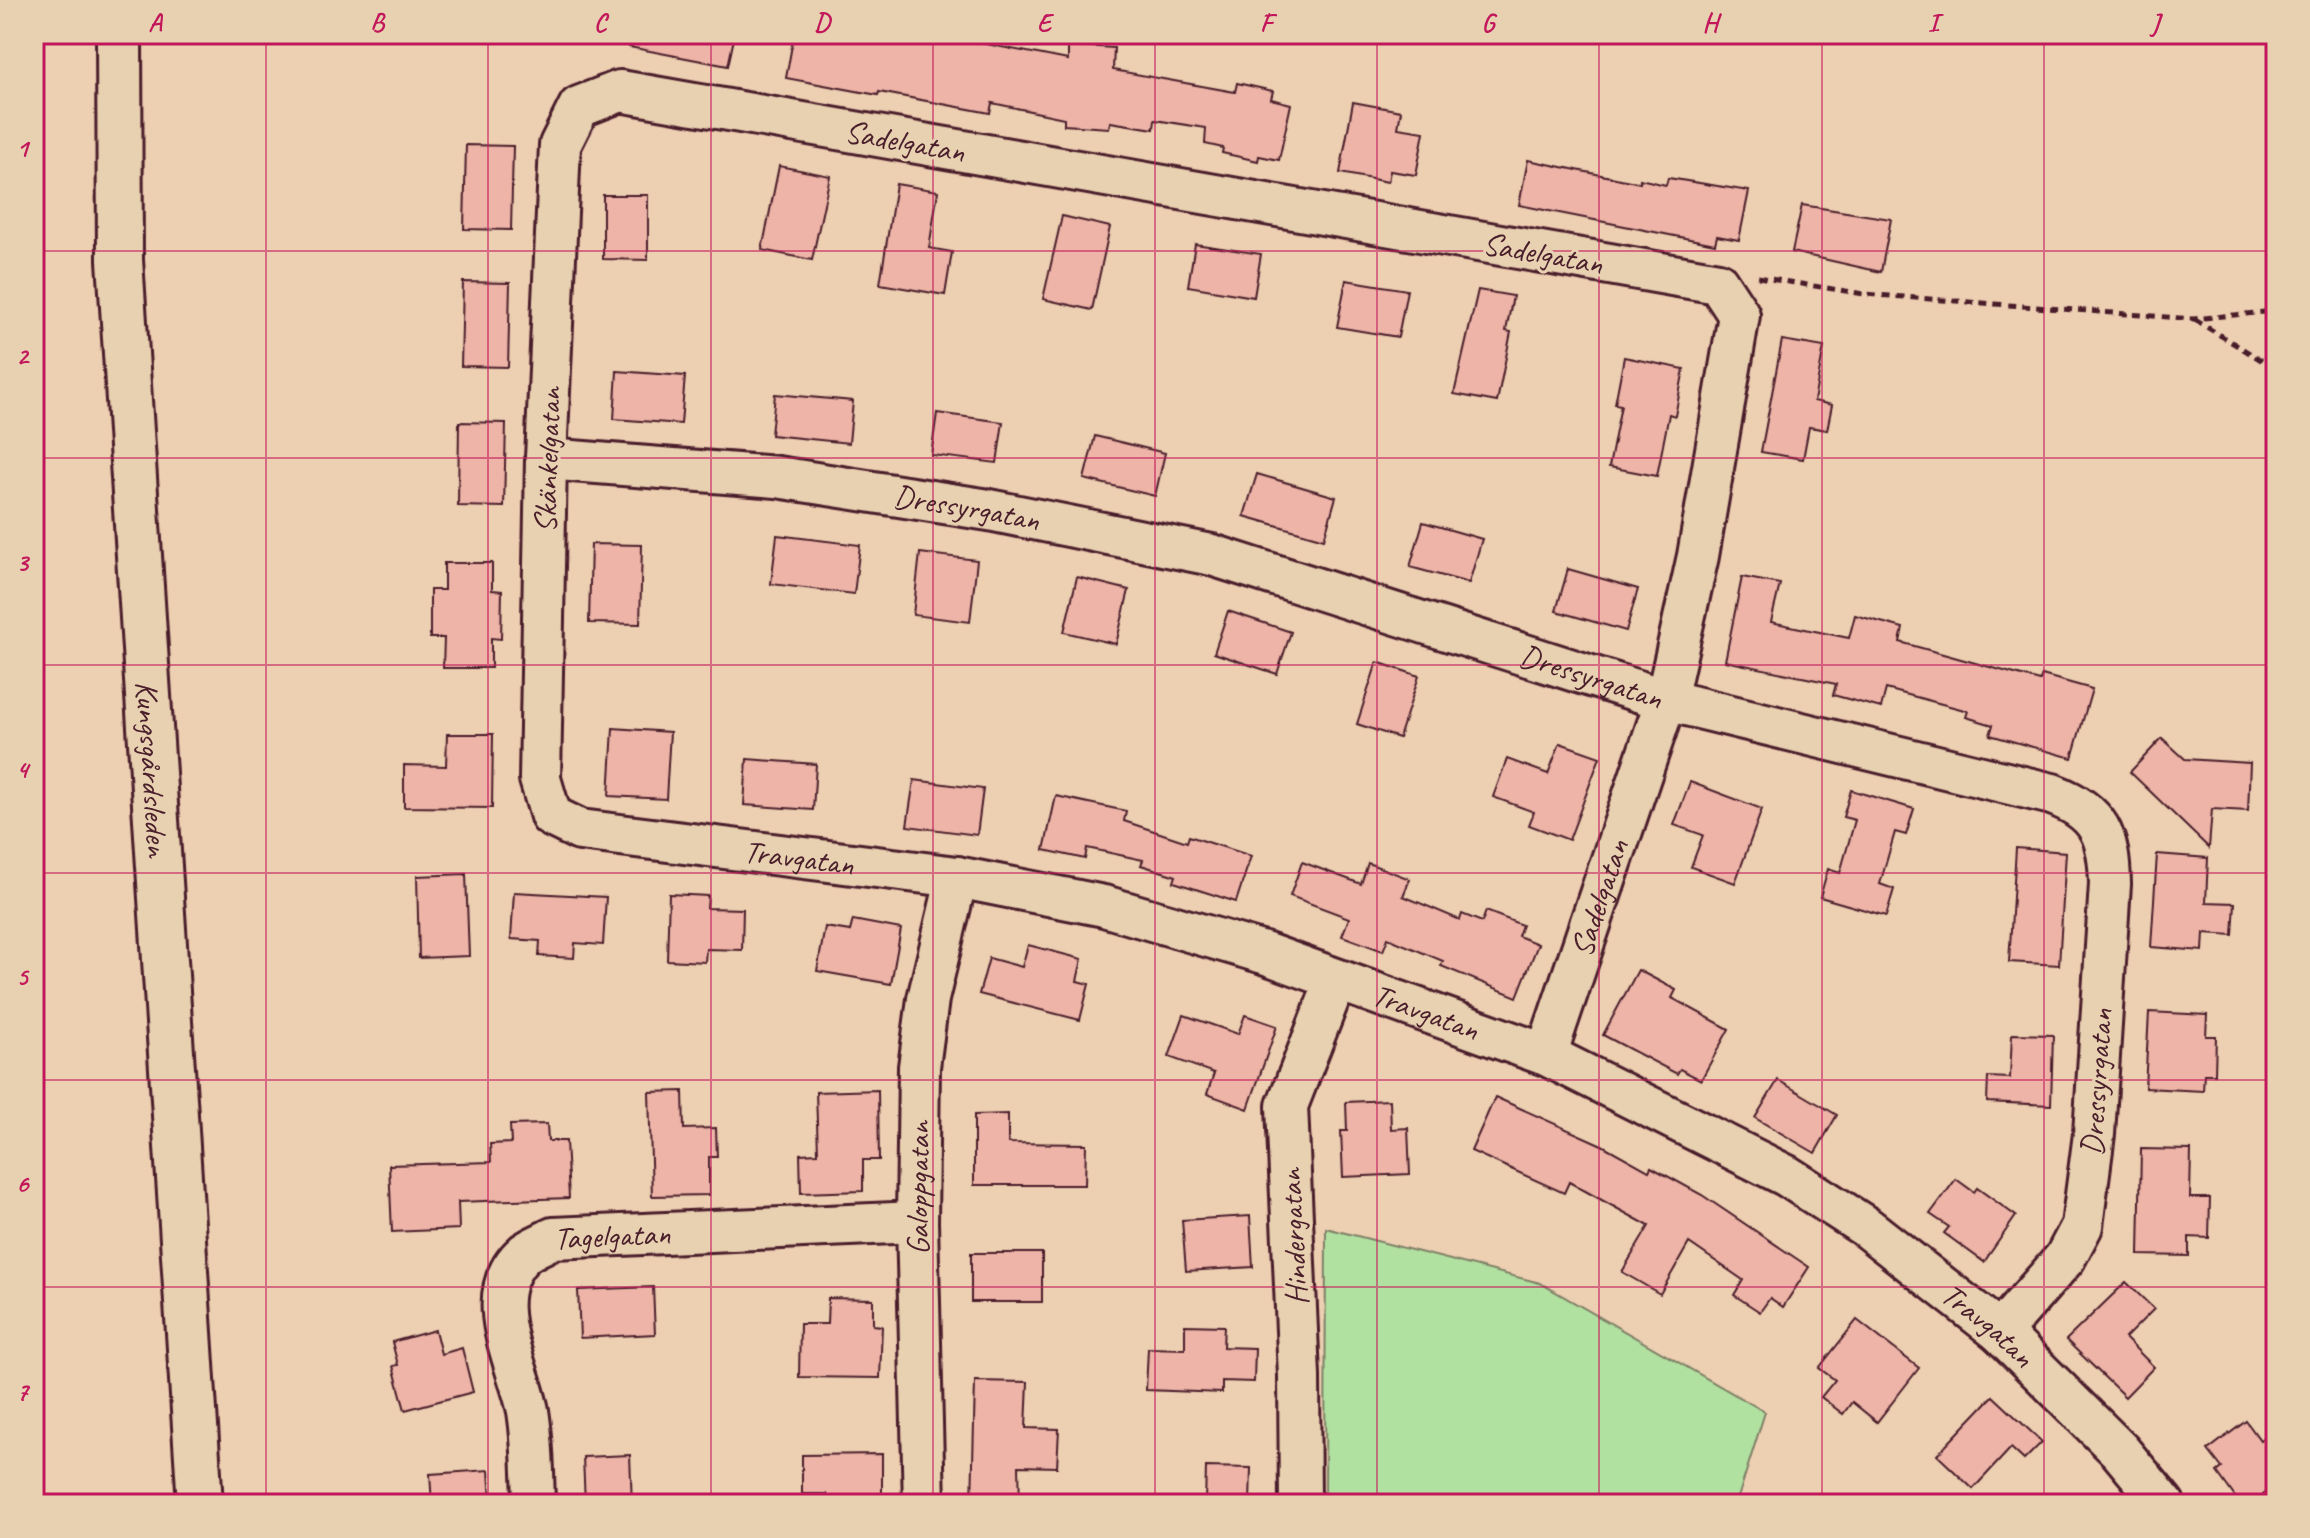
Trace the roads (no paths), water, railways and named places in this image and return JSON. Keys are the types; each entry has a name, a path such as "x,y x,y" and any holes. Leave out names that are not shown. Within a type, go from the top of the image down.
{"main road":[{"name":"Kungsgårdsleden","path":"119,34 120,260 200,1504"}],"street":[{"name":"Sadelgatan","path":"579,107 620,91 1718,283 1739,315 1698,556 1666,700 1546,1055"},
{"name":"Skänkelgatan","path":"551,816 540,779 546,459 560,145 579,107"},
{"name":"Dressyrgatan","path":"546,459 777,477 989,510 1212,555 1666,700 2052,794 2077,805 2097,824 2109,855 2110,884 2086,1210 2076,1241 2065,1258 2000,1332"},
{"name":"Travgatan","path":"551,816 580,830 957,877 1104,906 1264,953 1546,1055 1787,1176 1866,1227 2000,1332 2120,1451 2164,1504"},
{"name":"Galoppgatan","path":"924,1504 917,1222 919,1067 928,999 957,877"},
{"name":"Hindergatan","path":"1300,1504 1299,1376 1287,1106 1336,980"},
{"name":"Tagelgatan","path":"534,1504 533,1447 527,1408 502,1313 504,1288 512,1268 526,1252 553,1238 917,1222"}]}
